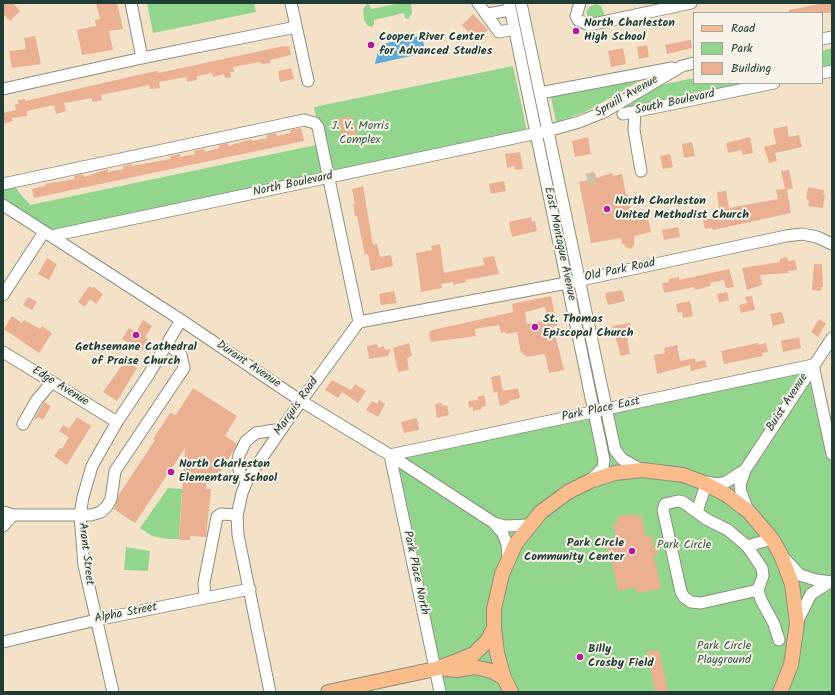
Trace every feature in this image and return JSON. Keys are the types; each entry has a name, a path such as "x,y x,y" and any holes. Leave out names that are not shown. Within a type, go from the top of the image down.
{"main road":[{"path":"511,692 504,678 497,653 494,628 497,592 508,558 529,525 554,501 590,481 615,473 642,470 662,471 683,475 704,483 727,495 749,512 772,539 781,555 792,584 797,624 795,645 783,689"},
{"path":"328,692 435,669 474,654 487,642 494,628"},
{"path":"435,669 457,670 474,667 492,671 504,678"}],"street":[{"path":"131,3 142,58"},
{"path":"291,3 308,81"},
{"path":"478,3 488,14 499,32 514,29"},
{"name":"East Montague Avenue","path":"521,3 578,280 600,410 604,460 602,468 590,481"},
{"path":"578,3 576,16 578,20 589,24 691,3"},
{"path":"488,14 509,6"},
{"name":"East Montague Avenue","path":"509,6 567,283 600,410 618,455 622,459 642,470"},
{"path":"3,89 142,58 296,27"},
{"name":"Spruill Avenue","path":"536,134 579,122 604,112 682,66 693,63"},
{"path":"540,93 682,66"},
{"name":"South Boulevard","path":"623,114 769,84"},
{"path":"635,111 634,130 641,171"},
{"path":"3,184 304,120 315,123 318,127 359,322"},
{"name":"North Boulevard","path":"48,234 536,134"},
{"name":"Durant Avenue","path":"3,205 181,320 301,401 390,455 494,523 502,532 507,544 508,558"},
{"path":"3,295 48,234"},
{"name":"Old Park Road","path":"359,322 567,283 786,236 802,234 832,244"},
{"name":"Arant Street","path":"113,692 84,565 80,515 83,498 92,466 117,422 149,374 181,320"},
{"name":"Marquis Road","path":"270,692 238,535 238,515 242,493 247,480 282,428 359,322"},
{"name":"Buist Avenue","path":"749,512 741,492 740,485 745,470 832,338"},
{"path":"3,526 8,513 95,514 107,506 111,499 115,471 184,368 181,355 167,344"},
{"name":"Edge Avenue","path":"3,352 117,422"},
{"path":"813,365 832,454"},
{"name":"Park Place East","path":"390,455 813,365"},
{"path":"23,424 36,400 52,382"},
{"path":"247,480 241,475 238,466 239,455 246,441 256,433 282,428"},
{"name":"Park Place North","path":"390,455 440,692"},
{"name":"Buist Avenue","path":"704,483 720,484 734,478 745,470"},
{"path":"697,512 704,483"},
{"path":"758,590 701,603 691,602 684,597 681,592 663,510 664,504 678,501 682,502 706,519 728,530 747,546 762,568 763,576 758,590 761,600 774,624 779,640"},
{"path":"205,598 204,583 218,517 221,514 238,515"},
{"name":"Durant Avenue","path":"494,523 505,526 529,525"},
{"path":"747,546 772,539"},
{"path":"781,555 800,575 831,582"},
{"path":"797,624 811,594 831,582"},
{"name":"Alpha Street","path":"3,642 96,620 250,590"}],"green space":[{"path":"147,3 254,3 256,12 153,33"},
{"path":"401,3 411,3 412,13 408,19 405,18 404,13 374,20 372,27 368,26 364,20 363,9 367,4 370,5 371,9"},
{"path":"596,4 601,6 606,18 591,21 586,11 591,6"},
{"path":"832,48 832,68 823,70 823,51"},
{"name":"J. V. Morris Complex","path":"513,66 528,136 329,177 314,107"},
{"path":"650,75 585,112 556,122 551,97"},
{"path":"693,78 693,84 756,84 623,114 621,109 661,85"},
{"path":"316,145 322,169 321,172 316,175 55,230 48,228 3,199 3,187 14,186 30,205"},
{"name":"Park Circle","path":"813,365 832,455 832,692 440,692 390,455 501,437 586,420"},
{"path":"168,488 182,489 179,539 167,539 152,536 140,528"},
{"path":"126,547 150,551 148,571 124,570"}],"water":[{"path":"419,36 423,38 424,45 424,50 420,54 375,64 378,51 384,44 408,37"}],"building":[{"path":"3,3 13,3 20,11 10,21 3,14"},
{"path":"96,3 117,3 123,29 109,31 113,50 82,55 77,30 96,26 95,20 100,19"},
{"path":"824,3 832,3 832,13 789,12 789,10"},
{"path":"473,14 488,30 477,41 462,25"},
{"path":"35,36 41,64 12,68 9,51 26,49 24,38"},
{"path":"691,40 692,48 667,54 665,45"},
{"path":"647,45 649,57 639,59 637,47"},
{"path":"289,46 291,55 270,60 270,63 261,64 260,62 233,67 234,72 230,72 231,77 225,78 224,74 213,77 212,73 197,76 197,80 187,82 186,77 159,82 160,88 150,89 149,85 101,95 102,100 92,102 92,98 64,103 66,111 56,114 54,105 27,111 27,116 12,118 13,121 3,124 3,113 16,110 15,104 19,104 18,100 25,99 25,101 151,72 157,71 158,73"},
{"path":"623,48 626,64 611,67 608,51"},
{"path":"291,68 294,79 280,82 278,71"},
{"path":"352,116 357,136 343,139 338,119"},
{"path":"787,126 789,137 799,135 802,147 775,153 777,161 769,163 764,147 776,144 773,129"},
{"path":"301,128 304,141 34,198 32,189 45,186 45,184 75,179 74,176 83,174 84,177 108,169 108,172 123,169 123,166 132,164 132,166 171,159 170,156 180,154 180,157 195,154 194,151 204,149 205,152 219,148 219,145 228,143 228,146 252,139 252,141 267,138 266,135 276,133 277,136 291,133 290,130"},
{"path":"374,136 375,143 361,146 360,139"},
{"path":"588,137 591,154 575,157 572,141"},
{"path":"750,137 753,153 743,155 741,150 728,153 726,143"},
{"path":"692,142 695,156 684,158 682,144"},
{"path":"520,152 523,169 515,170 514,166 507,168 505,154"},
{"path":"670,154 673,167 663,169 660,156"},
{"path":"789,170 793,188 787,190 791,213 713,230 712,228 705,229 703,220 720,217 717,192 726,191 729,208 778,199 776,190 785,189 781,171"},
{"name":"North Charleston United Methodist Church","path":"595,173 596,178 612,173 613,176 622,174 626,195 628,194 632,218 647,215 651,232 634,236 634,245 631,249 622,244 621,238 591,243 579,182 588,180 587,175"},
{"path":"504,181 506,191 491,194 489,184"},
{"path":"363,186 373,245 377,244 380,257 391,255 393,266 371,271 368,254 365,255 357,216 355,216 353,204 355,204 352,189"},
{"path":"808,187 824,190 823,195 825,195 823,208 808,206 809,200 806,199"},
{"path":"531,217 532,222 535,221 537,231 512,237 509,222"},
{"path":"678,227 680,237 664,240 662,230"},
{"path":"440,244 444,273 484,265 483,258 494,256 499,274 465,280 466,282 453,285 453,282 441,284 442,288 421,292 416,253 432,250 431,246"},
{"path":"787,257 788,261 795,260 797,270 788,271 789,273 760,275 762,285 747,290 742,268 780,262 780,259"},
{"path":"47,258 57,264 49,280 38,274"},
{"path":"814,264 822,264 823,287 821,287 821,291 812,290"},
{"path":"729,269 734,287 726,288 724,280 710,283 711,286 695,290 694,287 664,293 662,283 669,282 669,279 679,277 679,280"},
{"path":"89,286 92,288 94,287 103,294 96,304 90,299 85,307 78,302"},
{"path":"622,290 625,301 608,305 605,293"},
{"path":"394,291 397,303 381,305 379,294"},
{"path":"727,292 729,300 719,303 717,294"},
{"path":"551,296 557,326 553,326 564,370 549,373 545,354 527,357 526,355 524,356 523,353 521,353 517,332 506,334 505,332 501,333 499,325 475,329 476,336 431,342 429,332 433,330 513,312 512,304","holes":["545,307 548,320 527,324 525,312"]},
{"path":"752,296 755,310 741,313 739,305 747,303 745,297"},
{"path":"28,297 37,302 32,310 23,305"},
{"path":"690,301 693,316 683,318 682,312 678,313 676,304"},
{"path":"782,312 785,323 773,326 770,314"},
{"path":"12,316 22,323 24,320 40,329 42,326 52,333 39,353 4,329"},
{"path":"819,319 826,323 818,337 811,332"},
{"name":"Gethsemane Cathedral of Praise Church","path":"143,320 152,326 145,337 149,340 142,351 122,339 129,328 136,332"},
{"path":"630,323 632,335 627,336 630,354 621,356 612,326"},
{"path":"799,337 801,348 783,352 781,341"},
{"path":"409,343 412,356 407,358 409,370 398,372 393,348"},
{"path":"758,343 758,345 766,343 768,352 762,353 763,356 724,364 721,351"},
{"path":"377,344 378,348 384,346 385,350 391,349 388,356 369,359 367,346"},
{"path":"677,345 680,361 695,358 696,362 705,360 707,367 691,371 690,365 657,374 654,355 665,353 664,348"},
{"path":"125,361 137,368 117,401 103,392"},
{"path":"500,375 503,391 518,388 520,398 509,401 509,403 500,406 497,392 494,393 491,377"},
{"path":"332,380 351,390 355,384 366,391 358,403 342,392 338,398 325,390"},
{"name":"North Charleston Elementary School","path":"193,388 237,416 225,436 237,444 219,475 207,474 206,489 211,489 206,537 190,536 190,540 179,540 185,448 135,523 114,509 118,496 155,440 153,439 170,413 176,415"},
{"path":"484,395 486,406 481,407 482,409 473,411 473,407 469,408 468,401 478,400 477,397"},
{"path":"379,400 385,404 378,417 366,410 372,401 377,404"},
{"path":"44,402 51,406 43,420 38,417 35,420 34,419"},
{"path":"442,403 443,406 447,405 449,415 437,418 435,404"},
{"path":"77,417 91,426 67,465 54,456 60,448 62,449 69,437 59,431 63,425 69,429"},
{"path":"417,418 419,430 404,433 401,422"},
{"name":"Park Circle Community Center","path":"633,514 634,517 641,515 646,537 652,535 654,548 657,547 658,555 654,556 661,589 637,593 635,587 618,591 611,559 609,559 606,546 617,544 613,523 618,522 617,518 619,516"},
{"path":"659,650 668,692 655,692 647,652"}],"tunnel":[{"path":"587,179 595,177"}],"place":[{"name":"North Charleston High School","path":"576,31"},
{"name":"Cooper River Center for Advanced Studies","path":"371,45"},
{"name":"North Charleston United Methodist Church","path":"607,209"},
{"name":"St. Thomas Episcopal Church","path":"535,327"},
{"name":"Gethsemane Cathedral of Praise Church","path":"136,335"},
{"name":"North Charleston Elementary School","path":"171,472"},
{"name":"Park Circle Community Center","path":"632,551"},
{"name":"Billy Crosby Field","path":"580,657"}],"park label":[{"name":"Park Circle Playground","path":"724,654"}]}
